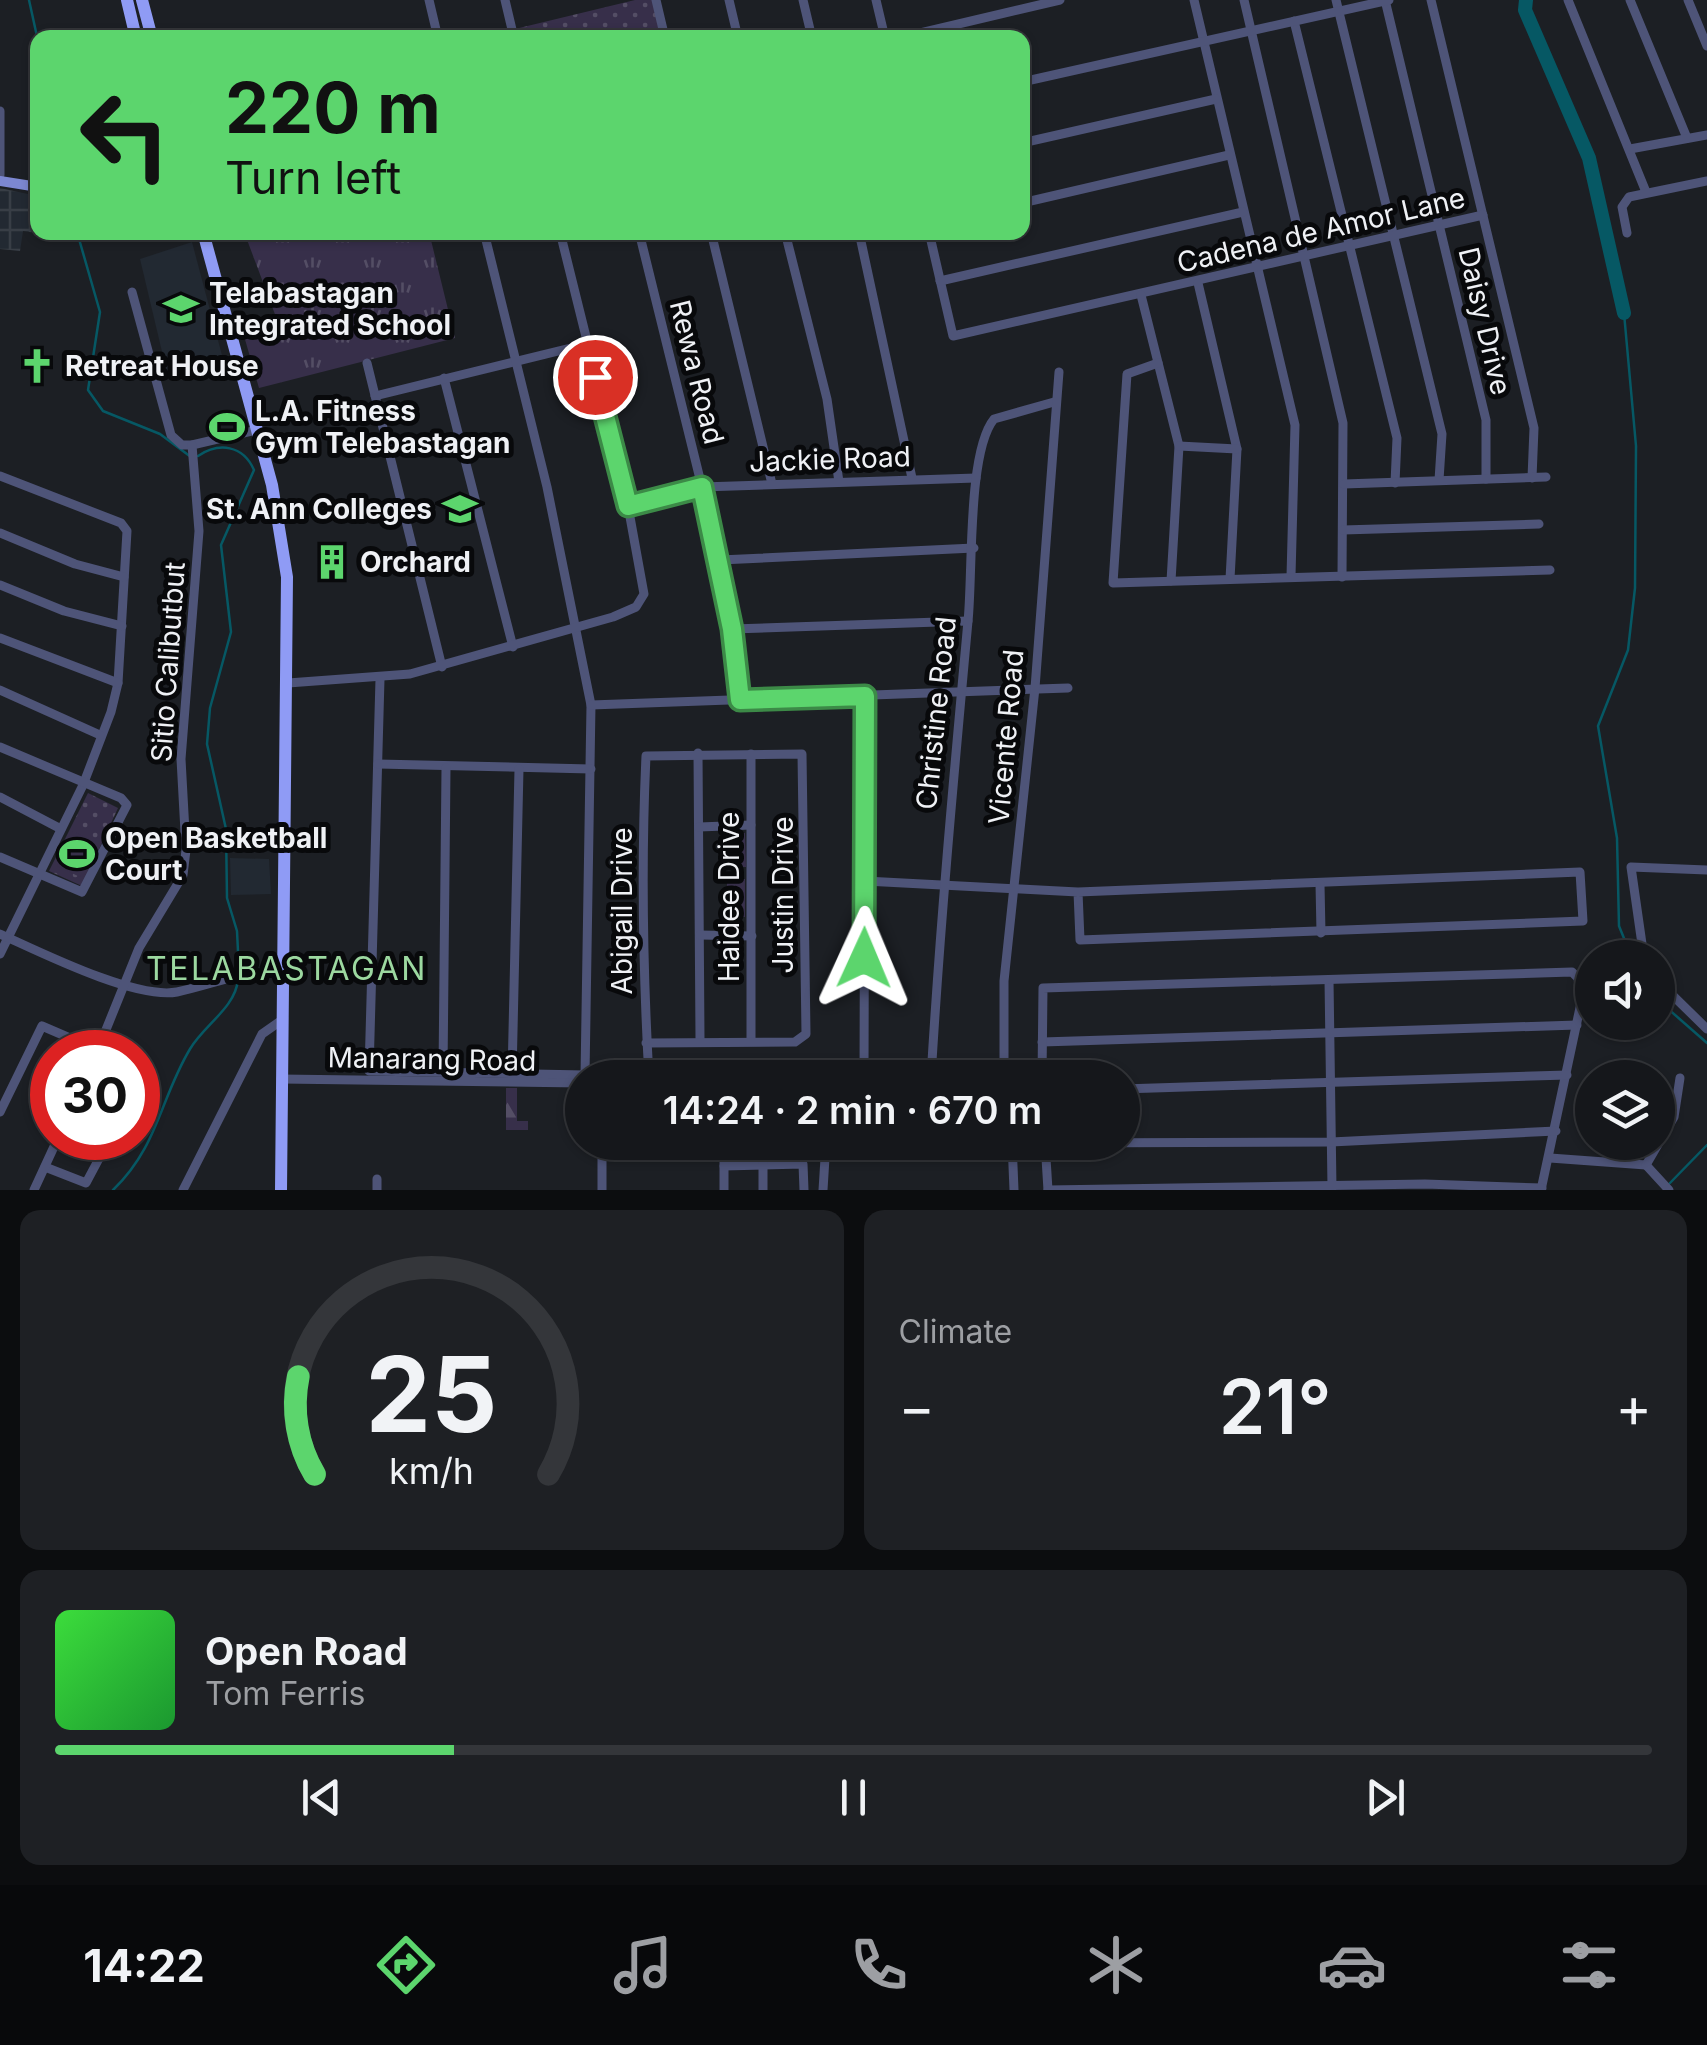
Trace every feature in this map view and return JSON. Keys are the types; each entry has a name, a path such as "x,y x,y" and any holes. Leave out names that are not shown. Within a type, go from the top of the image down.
{"highway":[{"path":"130,0 138,30"},
{"path":"142,0 150,30"},
{"path":"202,240 257,430 284,546 288,683 281,1190"}],"main road":[{"path":"0,178 30,185"}],"street":[{"path":"429,0 436,30"},
{"path":"505,0 512,30"},
{"path":"656,0 663,30"},
{"path":"729,0 736,30"},
{"path":"803,0 810,30"},
{"path":"876,0 883,30"},
{"path":"933,30 1060,0"},
{"path":"1194,0 1296,425 1291,576"},
{"path":"1244,0 1343,422 1342,576"},
{"path":"1030,80 1294,20 1337,6 1386,0"},
{"name":"Daisy Drive","path":"1386,0 1486,420 1486,479"},
{"name":"Cadena de Amor Lane","path":"940,281 953,336 1484,215 1431,0"},
{"path":"1568,0 1646,192"},
{"path":"1630,0 1687,138"},
{"path":"1688,0 1707,46"},
{"path":"1337,6 1442,434 1439,480"},
{"path":"1294,20 1352,245 1396,438 1395,483"},
{"path":"1030,141 1216,99"},
{"path":"0,111 0,178"},
{"path":"1630,149 1707,135"},
{"path":"1030,202 1229,154"},
{"path":"1627,233 1625,199 1707,181"},
{"path":"931,240 940,281 1243,212"},
{"path":"1484,215 1534,428 1532,478"},
{"path":"380,678 369,1071 585,1076 591,705 578,626 486,240"},
{"path":"288,683 380,678 442,667 636,608 644,594 644,578 562,240"},
{"name":"Rewa Road","path":"641,240 720,560 740,700"},
{"path":"713,240 772,484"},
{"path":"787,240 828,398 839,482"},
{"path":"861,240 912,478"},
{"path":"1198,283 1236,449 1230,579"},
{"path":"132,292 170,435 193,453 257,430"},
{"path":"1141,295 1178,446 1172,581"},
{"path":"376,396 587,344"},
{"path":"367,363 442,667"},
{"path":"1158,363 1127,374 1110,580 1550,570"},
{"name":"Vicente Road","path":"1002,1060 1004,981 1034,688 1058,372"},
{"path":"444,378 514,647"},
{"name":"Christine Road","path":"931,1060 942,884 974,548 976,478 984,435 994,420 1054,402"},
{"path":"1178,446 1236,449"},
{"name":"Sitio Calibutbut","path":"108,1030 139,948 183,875 186,850 181,759 197,570 199,489 193,453"},
{"path":"0,476 121,524 128,531 118,683 83,785 2,939 0,954"},
{"name":"Jackie Road","path":"628,506 702,487 976,478"},
{"path":"1344,484 1546,478"},
{"path":"1344,530 1539,524"},
{"path":"0,532 75,564 124,577"},
{"path":"720,560 974,548"},
{"path":"0,585 64,611 122,626"},
{"path":"732,629 968,622"},
{"path":"0,638 118,683"},
{"path":"591,705 1068,688"},
{"path":"0,690 100,735"},
{"path":"864,1060 865,696"},
{"path":"0,748 121,798 127,805 85,891 0,856"},
{"path":"700,1040 698,752 751,754"},
{"name":"Abigail Drive","path":"647,1060 648,754 698,752"},
{"name":"Justin Drive","path":"751,754 799,752 805,756 806,768 802,1040 751,1040"},
{"name":"Haidee Drive","path":"751,754 751,1040"},
{"path":"378,764 592,769"},
{"path":"443,1072 446,768"},
{"path":"512,1075 519,769"},
{"path":"0,797 60,829"},
{"path":"699,827 751,825"},
{"path":"1641,940 1631,867 1707,870"},
{"path":"866,880 1078,892 1580,872 1584,921 1080,940 1078,892"},
{"path":"1320,884 1321,933"},
{"path":"700,936 752,936"},
{"path":"2,939 126,987 175,992 251,970 283,971"},
{"path":"1042,1060 1043,988 1572,972 1575,975"},
{"path":"1330,980 1332,1188"},
{"path":"1675,998 1707,1030"},
{"path":"182,1190 262,1034 282,1020"},
{"path":"1042,1042 1575,1025"},
{"path":"1046,1160 1048,1190 1541,1189 1575,1035"},
{"path":"646,1043 751,1040"},
{"path":"0,1112 30,1051"},
{"path":"1140,1089 1567,1075"},
{"path":"1646,1165 1674,1117 1680,1078"},
{"name":"Manarang Road","path":"281,1080 565,1083"},
{"path":"1140,1143 1331,1142 1556,1131"},
{"path":"1550,1158 1646,1165 1669,1190"},
{"path":"34,1190 48,1160"},
{"path":"45,1167 86,1183 98,1160"},
{"path":"602,1160 602,1190"},
{"path":"724,1160 724,1190"},
{"path":"823,1190 825,1160"},
{"path":"1013,1160 1014,1190"},
{"path":"763,1164 763,1190"},
{"path":"724,1166 803,1164 804,1190"}],"shaded area":[{"path":"0,188 30,194 30,232 23,231 20,251 0,249"},
{"name":"Telabastagan Integrated School","path":"192,242 223,359 168,377 140,259"},
{"path":"230,858 269,859 271,894 231,895"}],"green space":[{"path":"635,0 654,0 661,30 515,30"},
{"path":"247,240 431,240 455,338 259,388 242,329 276,317"},
{"path":"88,793 118,808 82,886 49,871"},
{"name":"Open Basketball Court","path":"73,831 96,843 80,877 57,866"},
{"path":"745,833 746,867 726,867 725,834"},
{"path":"727,879 745,879 745,917 727,917"},
{"path":"506,1088 517,1088 517,1121 528,1121 528,1130 506,1130"}],"waterway":[{"path":"29,0 36,30"},
{"path":"1526,0 1525,10 1589,158 1624,313"},
{"path":"79,240 100,312 88,390 103,411 160,434 191,457"},
{"path":"1624,313 1636,446 1635,588 1628,650 1598,726 1617,838 1619,926 1625,940"},
{"path":"198,456 230,448 244,455 254,470 221,545 231,632 210,708 207,744 226,829 227,898 237,931 239,972"},
{"path":"113,1190 140,1157 190,1049 225,1008 238,980"},
{"path":"1675,1015 1707,1043"},
{"path":"1670,1183 1707,1145"}],"place":[{"name":"Telabastagan Integrated School","path":"181,309"},
{"name":"Retreat House","path":"37,366"},
{"name":"L.A. Fitness Gym Telebastagan","path":"227,427"},
{"name":"St. Ann Colleges","path":"460,509"},
{"name":"Orchard","path":"332,562"},
{"name":"Open Basketball Court","path":"77,854"}],"district":[{"name":"TELABASTAGAN","path":"287,969"}],"route":[{"path":"595,377 628,506 702,487 720,560 740,700 865,696 864,958"}]}
